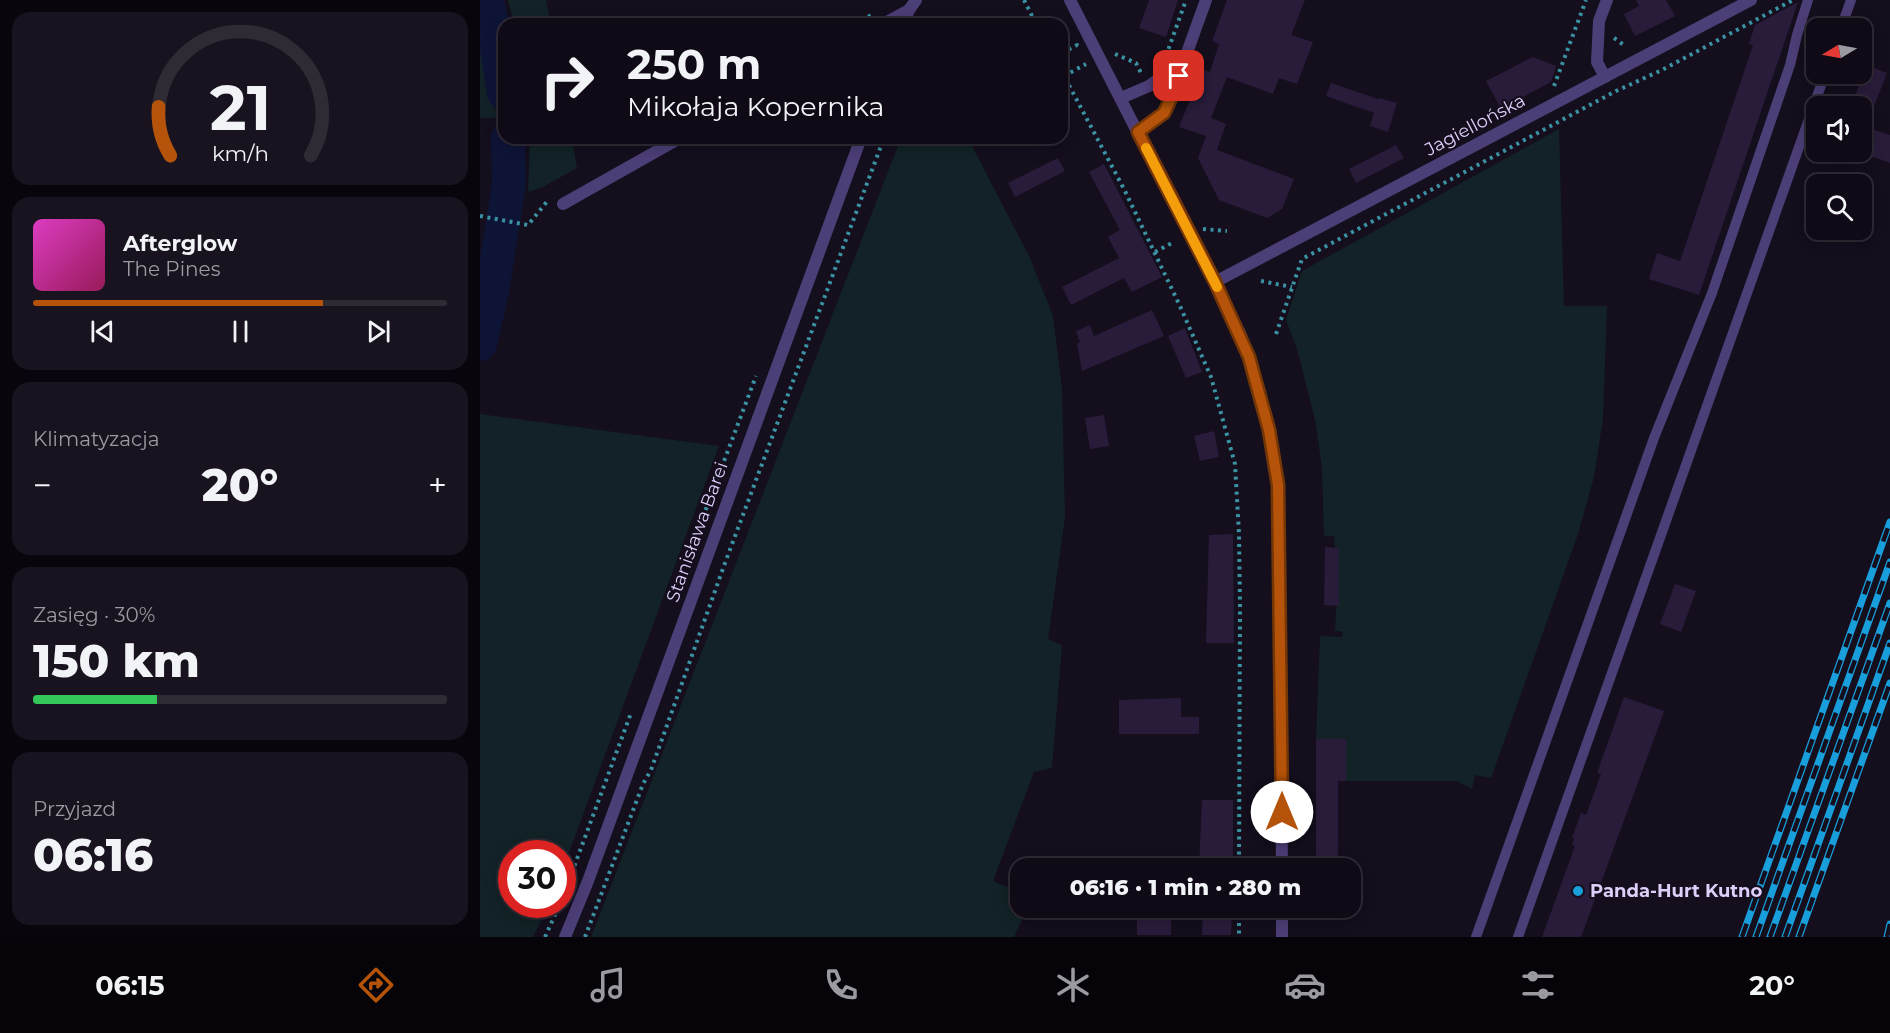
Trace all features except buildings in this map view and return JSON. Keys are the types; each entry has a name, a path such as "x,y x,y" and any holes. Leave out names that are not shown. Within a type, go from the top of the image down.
{"street":[{"path":"1070,0 1215,282 1249,357 1268,425 1278,485 1282,858"},
{"path":"1138,132 1164,113 1174,92 1206,0"},
{"path":"1605,77 1597,62 1599,21 1607,0"},
{"name":"Jagiellońska","path":"1215,282 1751,0"},
{"path":"893,18 912,5"},
{"path":"1120,98 1149,86 1184,61"},
{"path":"563,204 669,144"},
{"name":"Stanisława Barei","path":"565,937 588,881 859,144"},
{"path":"1282,918 1282,937"}],"lane":[{"path":"1476,937 1654,438 1712,293 1790,65 1808,0"},
{"path":"1845,18 1851,0"},
{"path":"1518,937 1821,84"}],"path":[{"path":"1024,0 1033,18"},
{"path":"1164,62 1186,0"},
{"path":"1553,89 1586,0"},
{"path":"1276,334 1302,259 1616,91 1662,70 1794,0"},
{"path":"1614,32 1613,38 1624,45"},
{"path":"1068,50 1077,45 1087,64"},
{"path":"1068,83 1155,252 1211,377 1235,464 1240,606 1239,858"},
{"path":"585,937 643,784 651,770 725,563 882,144"},
{"path":"480,216 519,223"},
{"path":"1200,229 1227,231"},
{"path":"1155,252 1172,243"},
{"path":"1262,281 1292,287"},
{"path":"545,937 554,918"},
{"path":"1239,918 1239,937"}],"shaded area":[{"path":"508,0 546,0 550,18 512,18"},
{"path":"480,7 493,68 496,118 480,118"},
{"path":"1559,129 1564,306 1607,306 1603,419 1594,477 1578,534 1491,778 1475,775 1472,789 1457,781 1346,781 1346,739 1316,739 1320,636 1342,637 1343,632 1335,631 1336,609 1339,605 1339,548 1335,548 1334,536 1324,536 1322,470 1316,424 1297,349 1286,320 1302,271"},
{"path":"530,144 573,144 577,168 541,188 528,192"},
{"path":"899,144 971,144 1029,256 1053,316 1062,389 1065,517 1048,639 1062,645 1052,768 1034,772 993,881 1010,889 1010,918 1023,918 1014,937 591,937"},
{"path":"480,414 719,446 574,840 498,840 498,918 542,918 533,937 480,937"}],"waterway":[{"path":"487,0 498,54"},
{"path":"480,344 492,291 509,184 508,144"}],"railway":[{"path":"1742,937 1890,522"},
{"path":"1756,937 1890,562"},
{"path":"1770,937 1890,603"},
{"path":"1785,937 1890,643"},
{"path":"1799,937 1890,683"},
{"path":"1887,937 1890,924"}],"slow traffic":[{"path":"1146,148 1217,287"}],"place":[{"name":"Panda-Hurt Kutno","path":"1578,891"}],"route":[{"path":"1179,76 1164,113 1138,132 1240,333 1258,385 1272,443 1278,485 1280,549 1282,812"}]}
